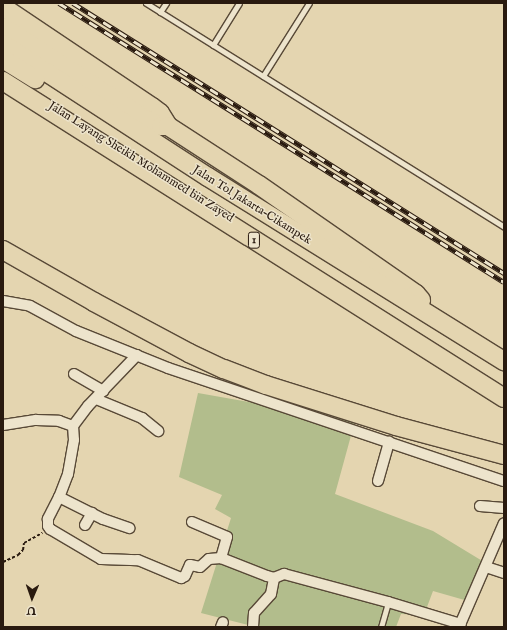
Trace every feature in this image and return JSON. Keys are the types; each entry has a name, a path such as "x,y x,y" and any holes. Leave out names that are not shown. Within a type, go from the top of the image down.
{"highway":[{"path":"3,7 152,107 160,113 168,126 259,185 416,294 431,317"},
{"path":"3,27 145,119 161,126 168,126"},
{"name":"Jalan Tol Jakarta–Cikampek","path":"3,44 201,173 504,361"},
{"name":"Jalan Layang Sheikh Mohammed bin Zayed","path":"3,60 225,197 504,374"},
{"name":"Jalan Layang Sheikh Mohammed bin Zayed","path":"3,75 504,387"},
{"name":"1","path":"3,81 504,398"},
{"path":"3,250 101,306 189,353 224,369 266,385 396,426 504,455"}],"street":[{"path":"3,301 30,306 76,331 168,368 504,481"},
{"path":"137,355 73,426 74,440 70,464 59,497 48,519 48,526 101,559 138,560 181,578 186,576 190,565 200,567 209,559 221,558 274,578 284,574 388,602 460,626 504,523"},
{"path":"74,374 104,391"},
{"path":"96,399 142,418 158,431"},
{"path":"3,425 36,420 59,421 73,426"},
{"path":"378,481 389,442"},
{"path":"59,497 92,512 103,519 129,528"},
{"path":"480,506 504,508"},
{"path":"85,525 92,512"},
{"path":"192,522 227,537 221,558"},
{"path":"486,567 504,574"},
{"path":"253,627 254,613 270,594 274,578"}],"lane":[{"path":"146,3 504,227"},
{"path":"160,12 166,3"},
{"path":"213,45 239,3"},
{"path":"263,76 309,3"},
{"path":"381,627 388,602"}],"path":[{"path":"3,562 18,555 23,550 24,543 41,534 48,526"}],"green space":[{"path":"198,393 355,421 335,494 433,531 484,562 468,601 433,591 424,615 401,614 396,627 256,627 201,613 231,518 215,509 222,495 179,477"}],"railway":[{"path":"59,3 504,282"},
{"path":"73,3 504,273"}]}
